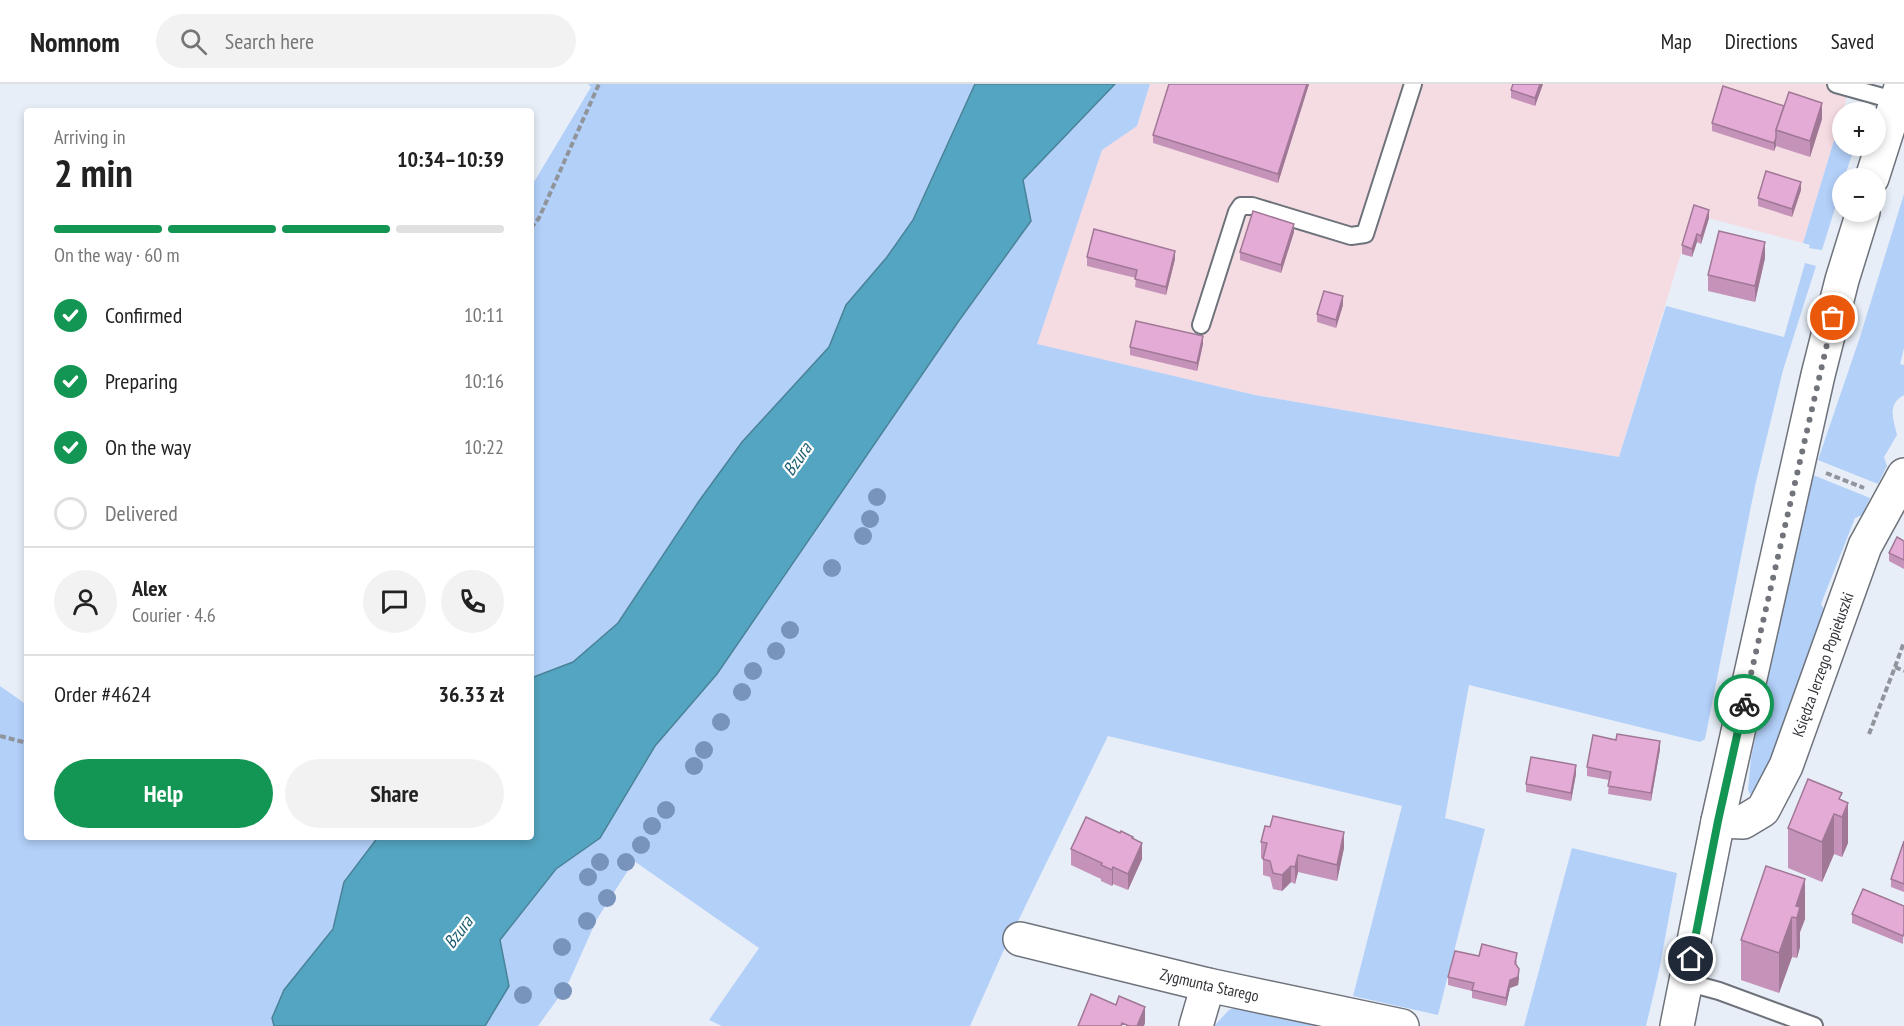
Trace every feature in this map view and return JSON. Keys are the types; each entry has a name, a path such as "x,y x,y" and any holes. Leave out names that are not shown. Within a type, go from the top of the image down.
{"main road":[{"path":"1875,168 1899,93"},
{"path":"1677,1026 1718,821 1818,375 1842,280 1860,222"},
{"name":"Księdza Jerzego Popiełuszki","path":"1718,821 1743,822 1763,810 1786,766 1865,546 1904,475"},
{"name":"Zygmunta Starego","path":"1020,939 1208,985 1402,1026"},
{"path":"1196,1026 1208,985"}],"lane":[{"path":"1201,325 1240,206 1252,206 1351,236 1365,234 1413,84"},
{"path":"1836,84 1899,93"},
{"path":"1686,982 1719,991 1814,1026"}],"path":[{"path":"534,224 539,218 598,84"},
{"path":"1824,472 1871,491"},
{"path":"1869,734 1904,642"},
{"path":"1895,667 1904,671"},
{"path":"0,736 24,742"}],"shaded area":[{"path":"588,84 975,84 913,220 887,257 846,305 829,347 742,442 699,501 618,623 573,662 534,677 534,182 591,87"},
{"path":"1115,84 1150,84 1137,126 1102,150 1037,344 1255,395 1619,457 1666,306 1784,337 1805,263 1816,266 1783,370 1755,486 1705,739 1700,742 1469,685 1445,818 1485,829 1438,1015 1353,996 1402,806 1108,736 1002,954 970,1026 722,1026 709,1020 759,948 634,861 597,919 567,986 538,1026 485,1026 509,986 500,940 556,869 600,838 655,746 717,674 958,322 1031,221 1023,180"},
{"path":"1150,84 1851,84 1846,102 1832,102 1832,147 1803,243 1693,214 1619,457 1255,395 1036,344 1102,150 1137,126"},
{"path":"1832,147 1832,156 1852,156 1847,168 1832,168 1832,218 1822,250 1809,248 1810,245 1803,243"},
{"path":"1904,194 1904,348 1900,364 1904,365 1904,395 1893,407 1897,435 1884,457 1887,466 1878,484 1818,460 1860,337"},
{"path":"1813,475 1870,498 1862,515 1855,518 1821,604 1827,614 1762,786 1754,796 1748,790 1751,758"},
{"path":"0,686 24,703 24,840 376,840 344,882 333,929 310,959 273,1018 274,1026 0,1026"},
{"path":"1572,848 1677,873 1659,971 1646,1026 1524,1026"},
{"path":"1246,1003 1344,1026 1214,1026 1229,1010"}],"water":[{"name":"Bzura","path":"975,84 1115,84 1023,180 1031,221 958,322 717,674 655,746 600,838 556,869 500,940 509,986 485,1026 274,1026 272,1018 284,990 333,929 344,882 376,840 534,840 534,677 573,662 618,623 699,501 742,442 829,347 846,305 887,257 913,220"}],"building":[{"path":"1169,84 1307,84 1278,174 1153,135"},
{"path":"1513,84 1540,84 1535,98 1511,90"},
{"path":"1723,86 1784,106 1774,143 1712,123"},
{"path":"1789,92 1822,103 1810,141 1776,130"},
{"path":"1766,171 1801,182 1792,209 1758,198"},
{"path":"1694,205 1709,210 1701,236 1697,234 1692,249 1682,245"},
{"path":"1253,211 1294,224 1281,265 1240,252"},
{"path":"1094,229 1175,251 1166,287 1135,279 1137,270 1087,257"},
{"path":"1719,231 1765,242 1755,286 1708,275"},
{"path":"1324,291 1343,296 1336,320 1317,314"},
{"path":"1136,321 1203,336 1197,363 1130,347"},
{"path":"1897,537 1904,541 1904,560 1889,553"},
{"path":"1617,734 1660,741 1651,793 1608,786 1611,772 1587,767 1593,735 1616,740"},
{"path":"1531,757 1576,765 1571,793 1526,784"},
{"path":"1808,779 1842,793 1839,799 1848,803 1842,817 1834,814 1822,842 1788,828"},
{"path":"1273,816 1344,832 1337,865 1298,855 1295,867 1291,866 1282,875 1273,873 1270,861 1263,859 1267,843 1261,842 1265,826 1270,827"},
{"path":"1086,817 1120,833 1121,831 1142,843 1128,874 1113,867 1112,870 1071,849"},
{"path":"1904,841 1904,884 1891,879"},
{"path":"1766,866 1805,879 1796,906 1800,907 1797,918 1792,917 1779,953 1741,940"},
{"path":"1863,889 1904,906 1903,936 1852,914"},
{"path":"1482,944 1517,953 1515,963 1519,969 1518,977 1510,980 1506,998 1472,990 1474,983 1448,977 1455,951 1479,956"},
{"path":"1091,994 1116,1005 1119,996 1145,1007 1137,1026 1122,1023 1121,1026 1078,1026"}],"way so far":[{"path":"1744,704 1818,375 1833,318"}],"route":[{"path":"1691,959 1744,704"}]}
